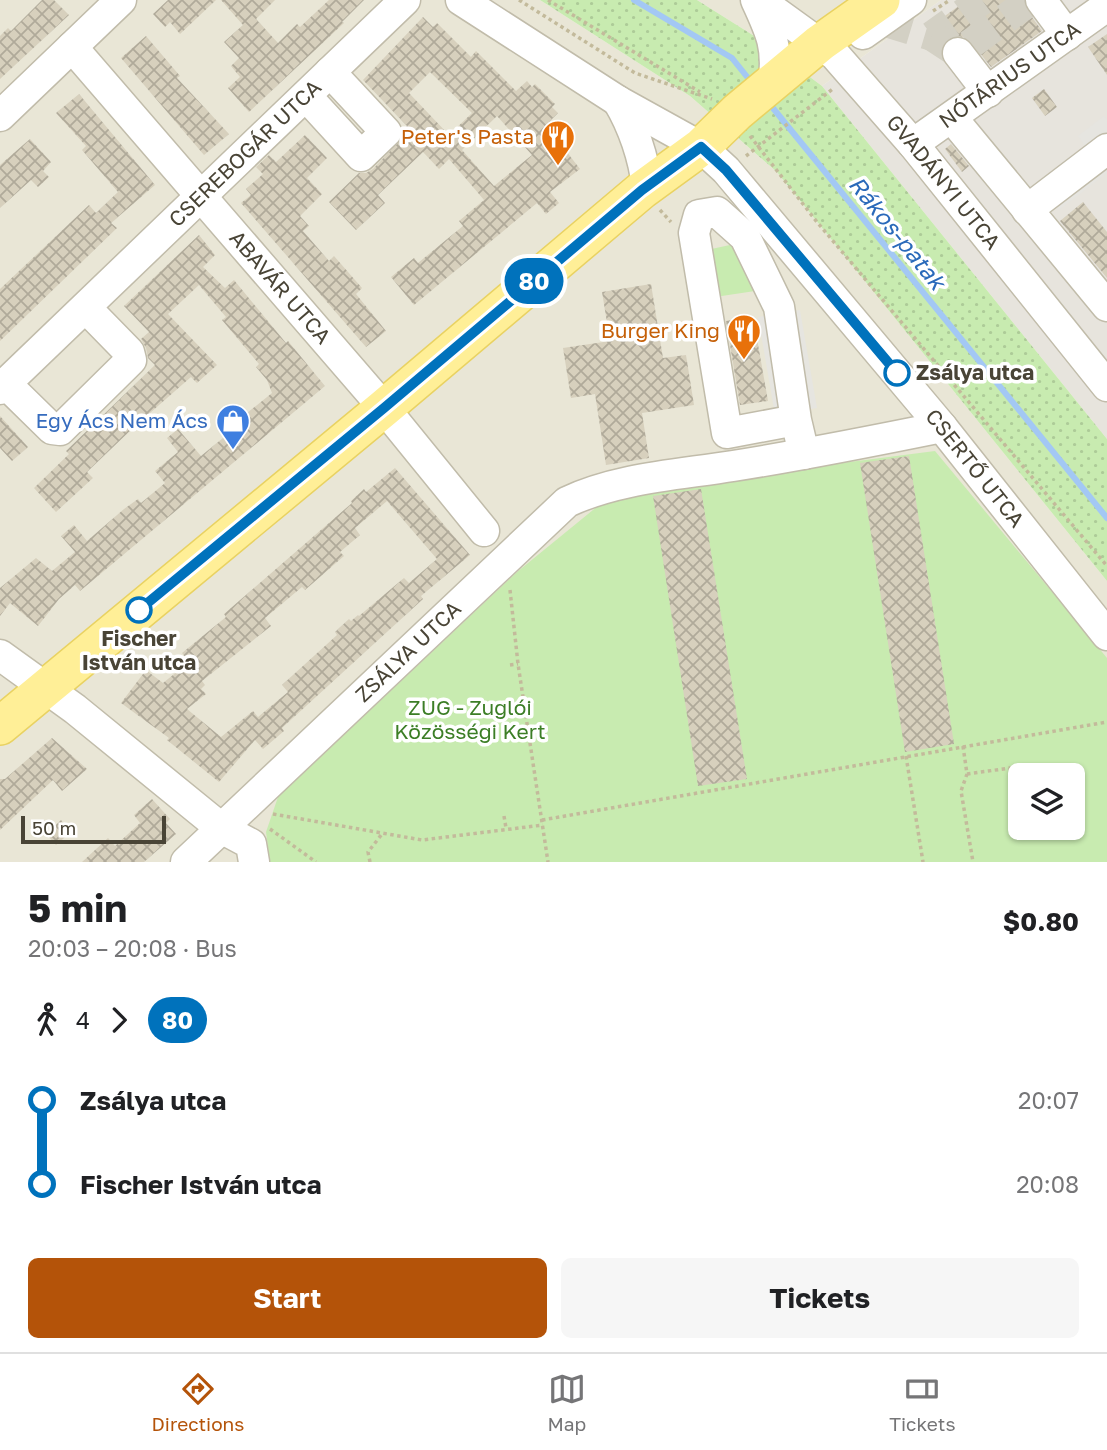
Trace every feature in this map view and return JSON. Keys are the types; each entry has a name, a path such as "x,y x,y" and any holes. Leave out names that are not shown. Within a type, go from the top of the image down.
{"main road":[{"path":"0,726 647,187 701,147 723,104 836,58 881,0"}],"street":[{"path":"0,116 121,0"},
{"name":"CSEREBOGÁR UTCA","path":"86,307 129,352 131,360 56,432 3,386 405,0"},
{"path":"461,0 618,101 701,147"},
{"path":"757,0 776,50 773,85"},
{"name":"GVADÁNYI UTCA","path":"757,0 836,58 913,144 1107,386"},
{"path":"836,58 862,0"},
{"path":"836,58 911,0"},
{"path":"1041,0 1067,35"},
{"name":"NÓTÁRIUS UTCA","path":"913,144 1107,6"},
{"name":"ABAVÁR UTCA","path":"72,47 384,408 484,531"},
{"path":"958,53 988,92"},
{"path":"306,96 361,156 386,132 330,72"},
{"path":"618,101 632,124 647,187"},
{"path":"952,118 1107,306"},
{"name":"CSERTŐ UTCA","path":"701,147 726,170 942,427 1107,635"},
{"path":"1027,209 1107,149"},
{"path":"796,420 727,433 694,233 699,215 717,212 745,237 779,307 796,420 804,454"},
{"path":"779,307 812,274"},
{"name":"ZSÁLYA UTCA","path":"186,862 567,502 615,485 804,454 942,427"},
{"path":"0,655 75,709 221,828 251,844 254,862"}],"path":[{"path":"548,0 723,104"},
{"path":"765,142 803,113 836,58"},
{"path":"502,564 509,579 517,664 548,862"},
{"path":"510,665 517,664"},
{"path":"264,812 422,840 506,829 1107,722"},
{"path":"963,746 967,774 961,791 973,862"},
{"path":"906,756 923,862"},
{"path":"967,774 1008,768"},
{"path":"504,816 506,829"},
{"path":"263,823 316,862"},
{"path":"370,862 368,852 382,834"}],"shaded area":[{"path":"0,0 540,0 690,96 777,172 1107,581 1107,862 0,862"},
{"path":"697,0 941,0 822,86 759,39"},
{"path":"941,0 1107,0 1107,439 822,86"},
{"path":"1104,116 1107,120 1107,173 1059,210 1039,185 1086,147 1078,136"},
{"path":"800,310 817,408 775,415 758,317"}],"green space":[{"path":"540,0 697,0 759,39 822,86 1107,439 1107,581 777,172 690,96"},
{"path":"739,243 755,291 715,297 707,250"},
{"name":"ZUG - Zuglói Közösségi Kert","path":"935,451 1107,658 1107,862 270,862 266,832 278,797 517,572 615,492"}],"building":[{"path":"42,0 54,0 69,15 0,79 0,36 8,28 11,31"},
{"path":"168,0 216,0 180,34 170,22 165,27 153,14"},
{"path":"221,0 275,0 256,19 278,43 297,24 300,27 329,0 364,0 342,22 344,23 249,112 228,88 240,77 231,66 239,58 224,42 243,25"},
{"path":"967,0 1024,0 1027,10 1042,31 991,67 971,42 964,37 955,36 942,18"},
{"path":"423,17 433,27 437,23 471,57 476,51 516,91 527,81 532,87 535,84 555,104 552,107 558,113 546,125 580,169 550,192 559,203 546,214 537,203 414,305 391,277 414,258 418,263 463,226 459,221 484,200 449,159 439,169 423,152 378,195 385,203 356,230 329,202 359,173 373,169 403,138 403,130 407,126 363,80","holes":["430,72 472,113 449,135 409,93","497,116 532,155 494,186 462,150"]},
{"path":"1107,34 1107,75 1088,47"},
{"path":"146,36 180,76 177,78 229,134 204,155 121,58"},
{"path":"1044,89 1057,107 1045,116 1032,98"},
{"path":"79,94 155,185 111,223 117,228 0,341 0,289 89,205 96,213 118,192 82,150 86,146 56,113"},
{"path":"305,135 327,158 307,178 322,194 300,216 309,226 303,231 329,261 334,256 362,288 356,294 386,331 366,347 241,203 251,195 246,189 263,174 256,167 269,155 276,162"},
{"path":"30,139 51,162 43,171 49,177 38,187 31,180 0,208 0,165"},
{"path":"951,144 969,166 962,172 945,149"},
{"path":"1083,202 1107,232 1107,278 1060,221"},
{"path":"199,235 215,255 203,267 225,288 234,280 325,386 80,591 75,585 59,599 38,626 10,603 0,616 0,588 36,558 52,571 75,552 61,536 74,525 87,541 124,509 138,499 141,503 165,483 155,471 178,452 167,438 178,429 201,456 240,424 237,421 272,393 267,380 256,367 259,364 222,320 226,317 199,285 168,314 217,365 197,383 191,377 134,427 87,472 93,478 56,512 34,488 69,454 66,451 155,365 148,358 141,339 149,332 124,306"},
{"path":"651,284 663,358 686,355 694,405 642,413 649,458 606,465 595,394 571,398 563,348 610,341 602,292"},
{"name":"Burger King","path":"753,316 768,401 740,405 726,321"},
{"path":"0,416 28,447 12,461 0,448"},
{"path":"909,456 954,744 905,752 860,463"},
{"path":"395,468 470,555 421,596 423,599 282,728 284,731 263,749 255,740 219,782 167,740 169,738 121,703 146,670 163,683 189,662 182,653 226,617 224,614 352,503 364,489 366,492","holes":["387,501 437,559 409,583 404,578 359,616 351,621 349,619 335,632 337,635 282,685 288,692 258,717 253,711 221,737 187,709 206,694 201,689 205,685 202,681 271,626 265,618 302,587 305,590 344,556 340,552 360,535 355,528"]},
{"path":"701,489 747,779 698,786 653,496"},
{"path":"52,738 87,769 62,791 53,780 0,830 0,779 5,779"},
{"path":"152,799 170,819 166,823 176,834 144,862 82,862 108,838 115,846 140,823 134,815"},
{"path":"61,820 71,832 56,845 46,834"}],"waterway":[{"name":"Rákos-patak","path":"634,0 732,58 752,83"},
{"name":"Rákos-patak","path":"768,102 1107,518"}],"tunnel":[{"path":"882,21 932,36 982,0"},
{"path":"932,36 958,53 1031,0"}],"bus line":[{"name":"80","path":"139,610 642,190 701,147 726,170 897,373"}],"place":[{"name":"Peter's Pasta","path":"558,167"},
{"name":"Burger King","path":"744,361"},
{"name":"Zsálya utca","path":"897,373"},
{"name":"Egy Ács Nem Ács","path":"233,451"},
{"name":"Fischer István utca","path":"139,610"}]}
